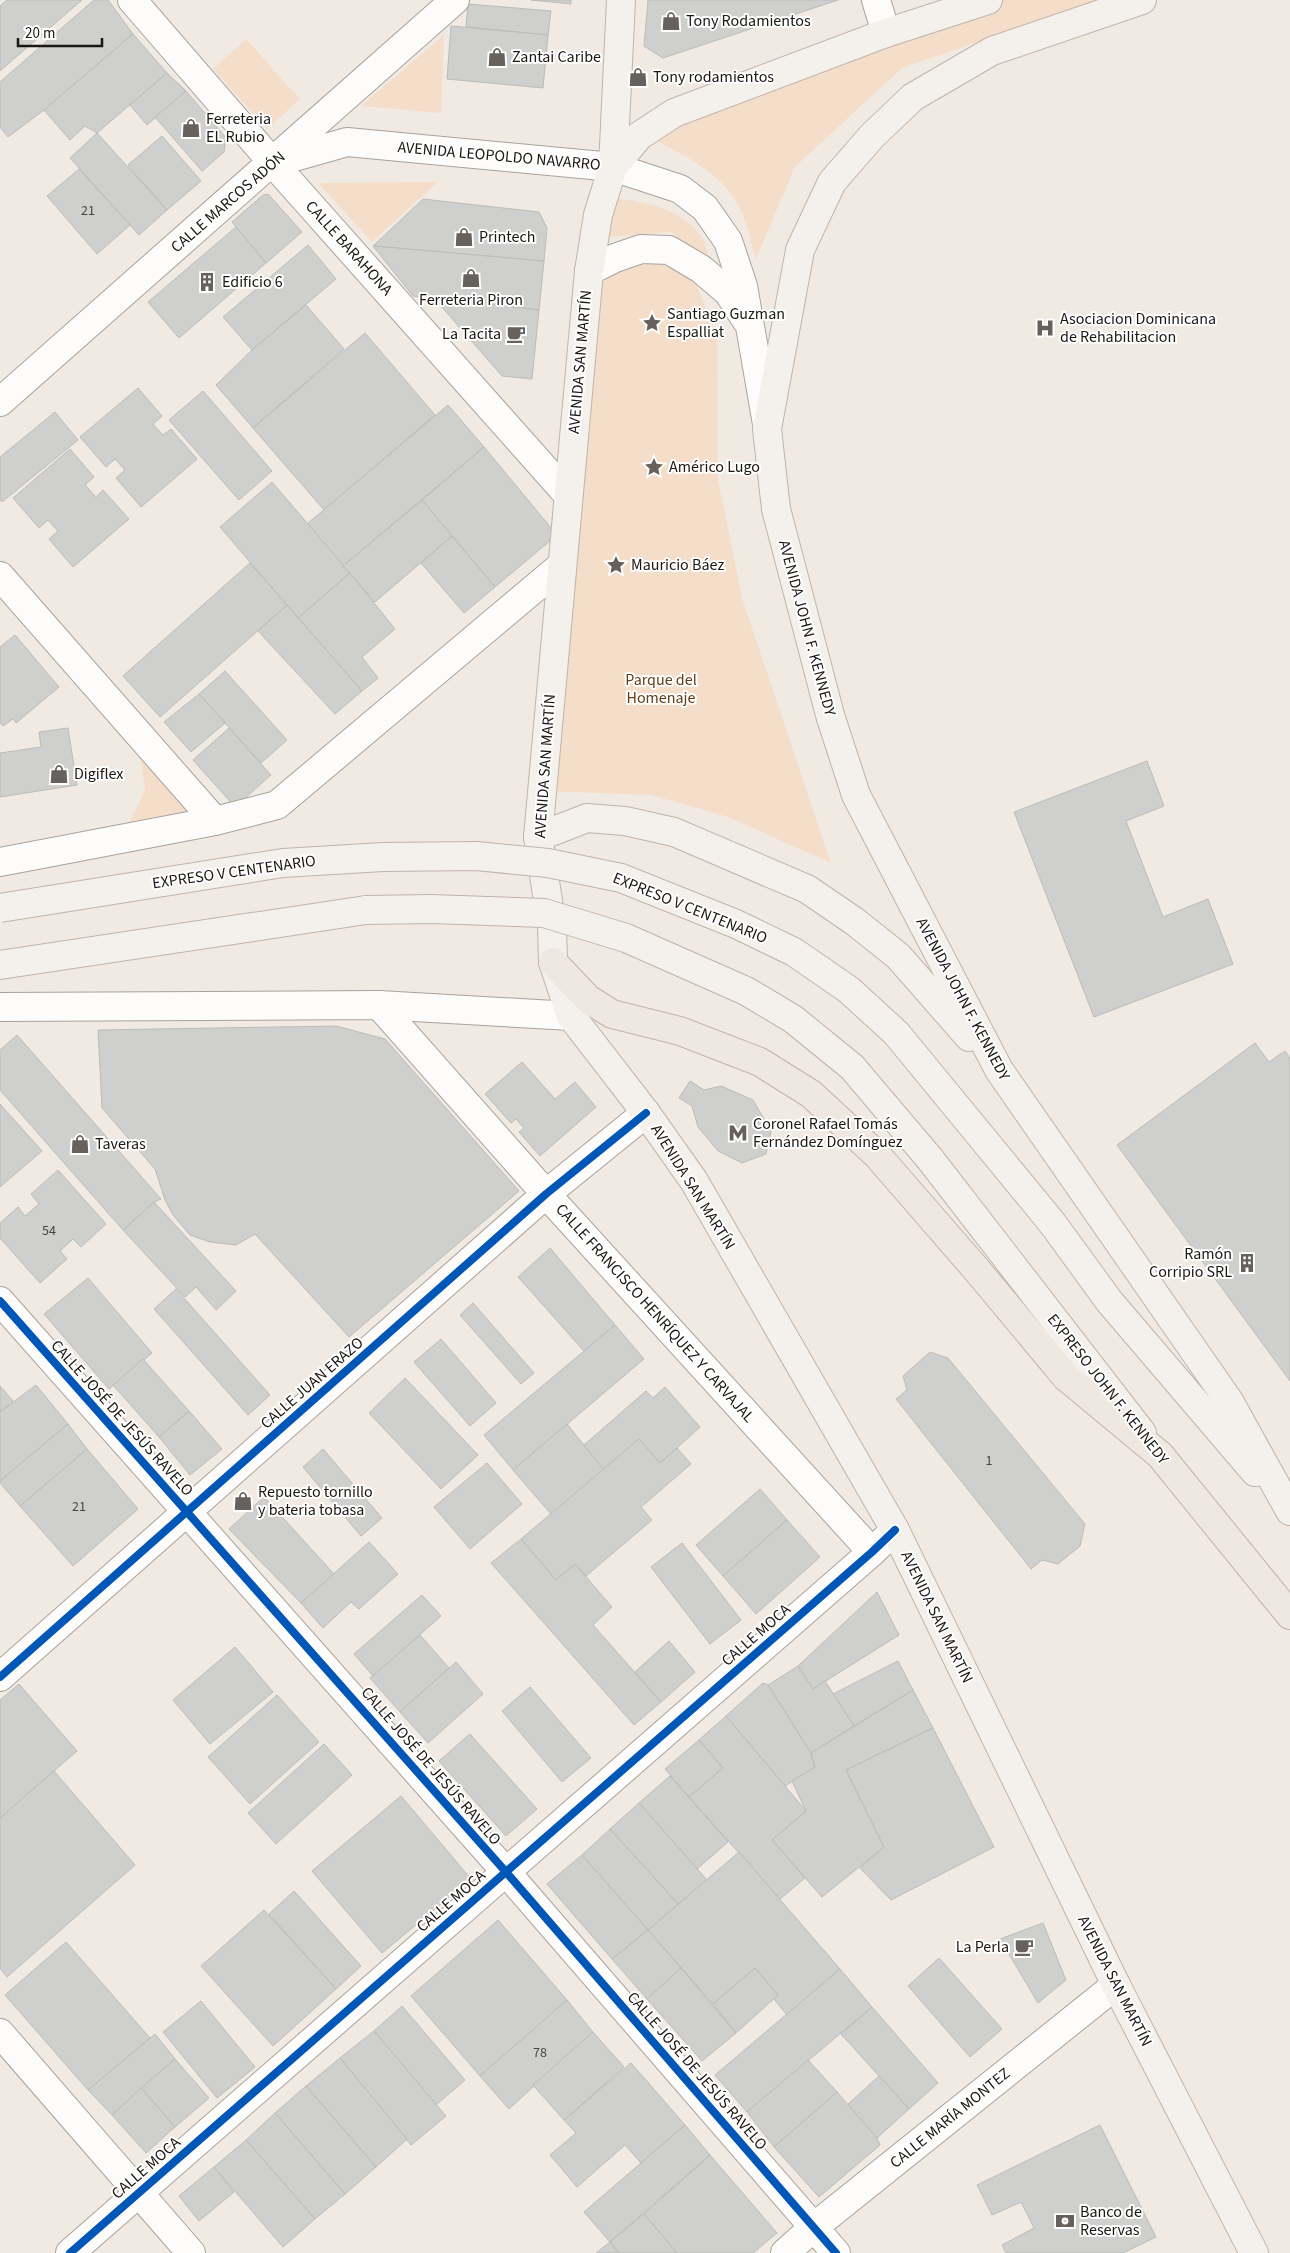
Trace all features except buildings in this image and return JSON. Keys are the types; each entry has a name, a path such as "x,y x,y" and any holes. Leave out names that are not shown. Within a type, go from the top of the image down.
{"highway":[{"path":"553,962 588,999 612,1014 680,1031 760,1062 811,1094 877,1155 1066,1377 1160,1455"},
{"name":"EXPRESO JOHN F. KENNEDY","path":"1160,1455 1290,1615"}],"main road":[{"name":"AVENIDA SAN MARTÍN","path":"621,0 613,167 598,215 589,271 538,838 552,926 553,962 571,1016 646,1113 694,1181 895,1530 1116,1985 1254,2253"},
{"name":"AVENIDA LEOPOLDO NAVARRO","path":"613,167 639,136 674,113 886,33 988,0"},
{"path":"767,429 800,250 832,182 872,136 906,104 992,51 1142,0"},
{"name":"AVENIDA JOHN F. KENNEDY","path":"767,429 776,509 830,715 856,794 998,1070 1229,1402 1290,1512"},
{"path":"538,838 587,818 625,821 674,832 807,889 854,921 898,956 998,1070"},
{"name":"EXPRESO V CENTENARIO","path":"0,908 284,863 383,857 476,856 548,863 622,878 736,924 794,952 849,990 896,1033 1053,1224 1109,1301 1290,1512"},
{"name":"EXPRESO JOHN F. KENNEDY","path":"0,965 366,910 431,908 544,913 626,938 746,992 793,1019 852,1067 930,1160 1160,1455"}],"street":[{"name":"CALLE BARAHONA","path":"132,0 273,163 568,495"},
{"name":"CALLE MARCOS ADÓN","path":"0,402 273,163 455,0"},
{"path":"876,0 886,33"},
{"name":"AVENIDA LEOPOLDO NAVARRO","path":"273,163 347,142 613,167"},
{"path":"613,167 680,189 705,208 728,241 743,286 752,329 767,429"},
{"path":"589,271 615,258 641,249 669,250 701,269 728,292 752,329"},
{"path":"0,862 215,821 277,805 561,566"},
{"path":"0,576 215,821"},
{"path":"0,1008 379,1005 571,1016"},
{"name":"CALLE FRANCISCO HENRÍQUEZ Y CARVAJAL","path":"379,1005 546,1194 872,1552"},
{"name":"CALLE JUAN ERAZO","path":"0,1677 546,1194 646,1113"},
{"name":"CALLE JOSÉ DE JESÚS RAVELO","path":"0,1301 506,1872 836,2253"},
{"name":"CALLE MOCA","path":"70,2253 895,1530"},
{"name":"CALLE MARÍA MONTEZ","path":"785,2253 814,2227 1116,1985"},
{"path":"0,2032 191,2253"}],"green space":[{"path":"991,0 1101,0 902,68 795,167 756,259 743,217 726,188 694,161 657,141 666,130"},
{"path":"444,35 441,113 361,106"},
{"path":"246,39 300,99 267,129 213,69"},
{"path":"438,182 372,242 318,183"},
{"path":"612,198 662,208 685,220 702,238 710,261 671,232 608,237"},
{"name":"Parque del Homenaje","path":"658,263 694,279 717,336 718,479 742,598 831,863 728,817 651,795 543,791 596,288 620,268"},
{"path":"139,746 197,815 128,826 145,790"}],"cycle path":[{"path":"0,1677 546,1194 646,1113"},
{"path":"0,1301 506,1872 836,2253"},
{"path":"70,2253 895,1530"}],"place":[{"name":"Tony Rodamientos","path":"671,21"},
{"name":"Zantai Caribe","path":"497,57"},
{"name":"Tony rodamientos","path":"638,77"},
{"name":"Ferreteria EL Rubio","path":"191,128"},
{"name":"Printech","path":"464,237"},
{"name":"Ferreteria Piron","path":"471,278"},
{"name":"Edificio 6","path":"207,282"},
{"name":"Santiago Guzman Espalliat","path":"652,323"},
{"name":"Asociacion Dominicana de Rehabilitacion","path":"1045,328"},
{"name":"La Tacita","path":"516,334"},
{"name":"Américo Lugo","path":"654,467"},
{"name":"Mauricio Báez","path":"616,565"},
{"name":"Digiflex","path":"59,774"},
{"name":"Coronel Rafael Tomás Fernández Domínguez","path":"738,1133"},
{"name":"Taveras","path":"80,1144"},
{"name":"Ramón Corripio SRL","path":"1247,1263"},
{"name":"Repuesto tornillo y bateria tobasa","path":"243,1501"},
{"name":"La Perla","path":"1024,1947"},
{"name":"Banco de Reservas","path":"1065,2221"}]}
